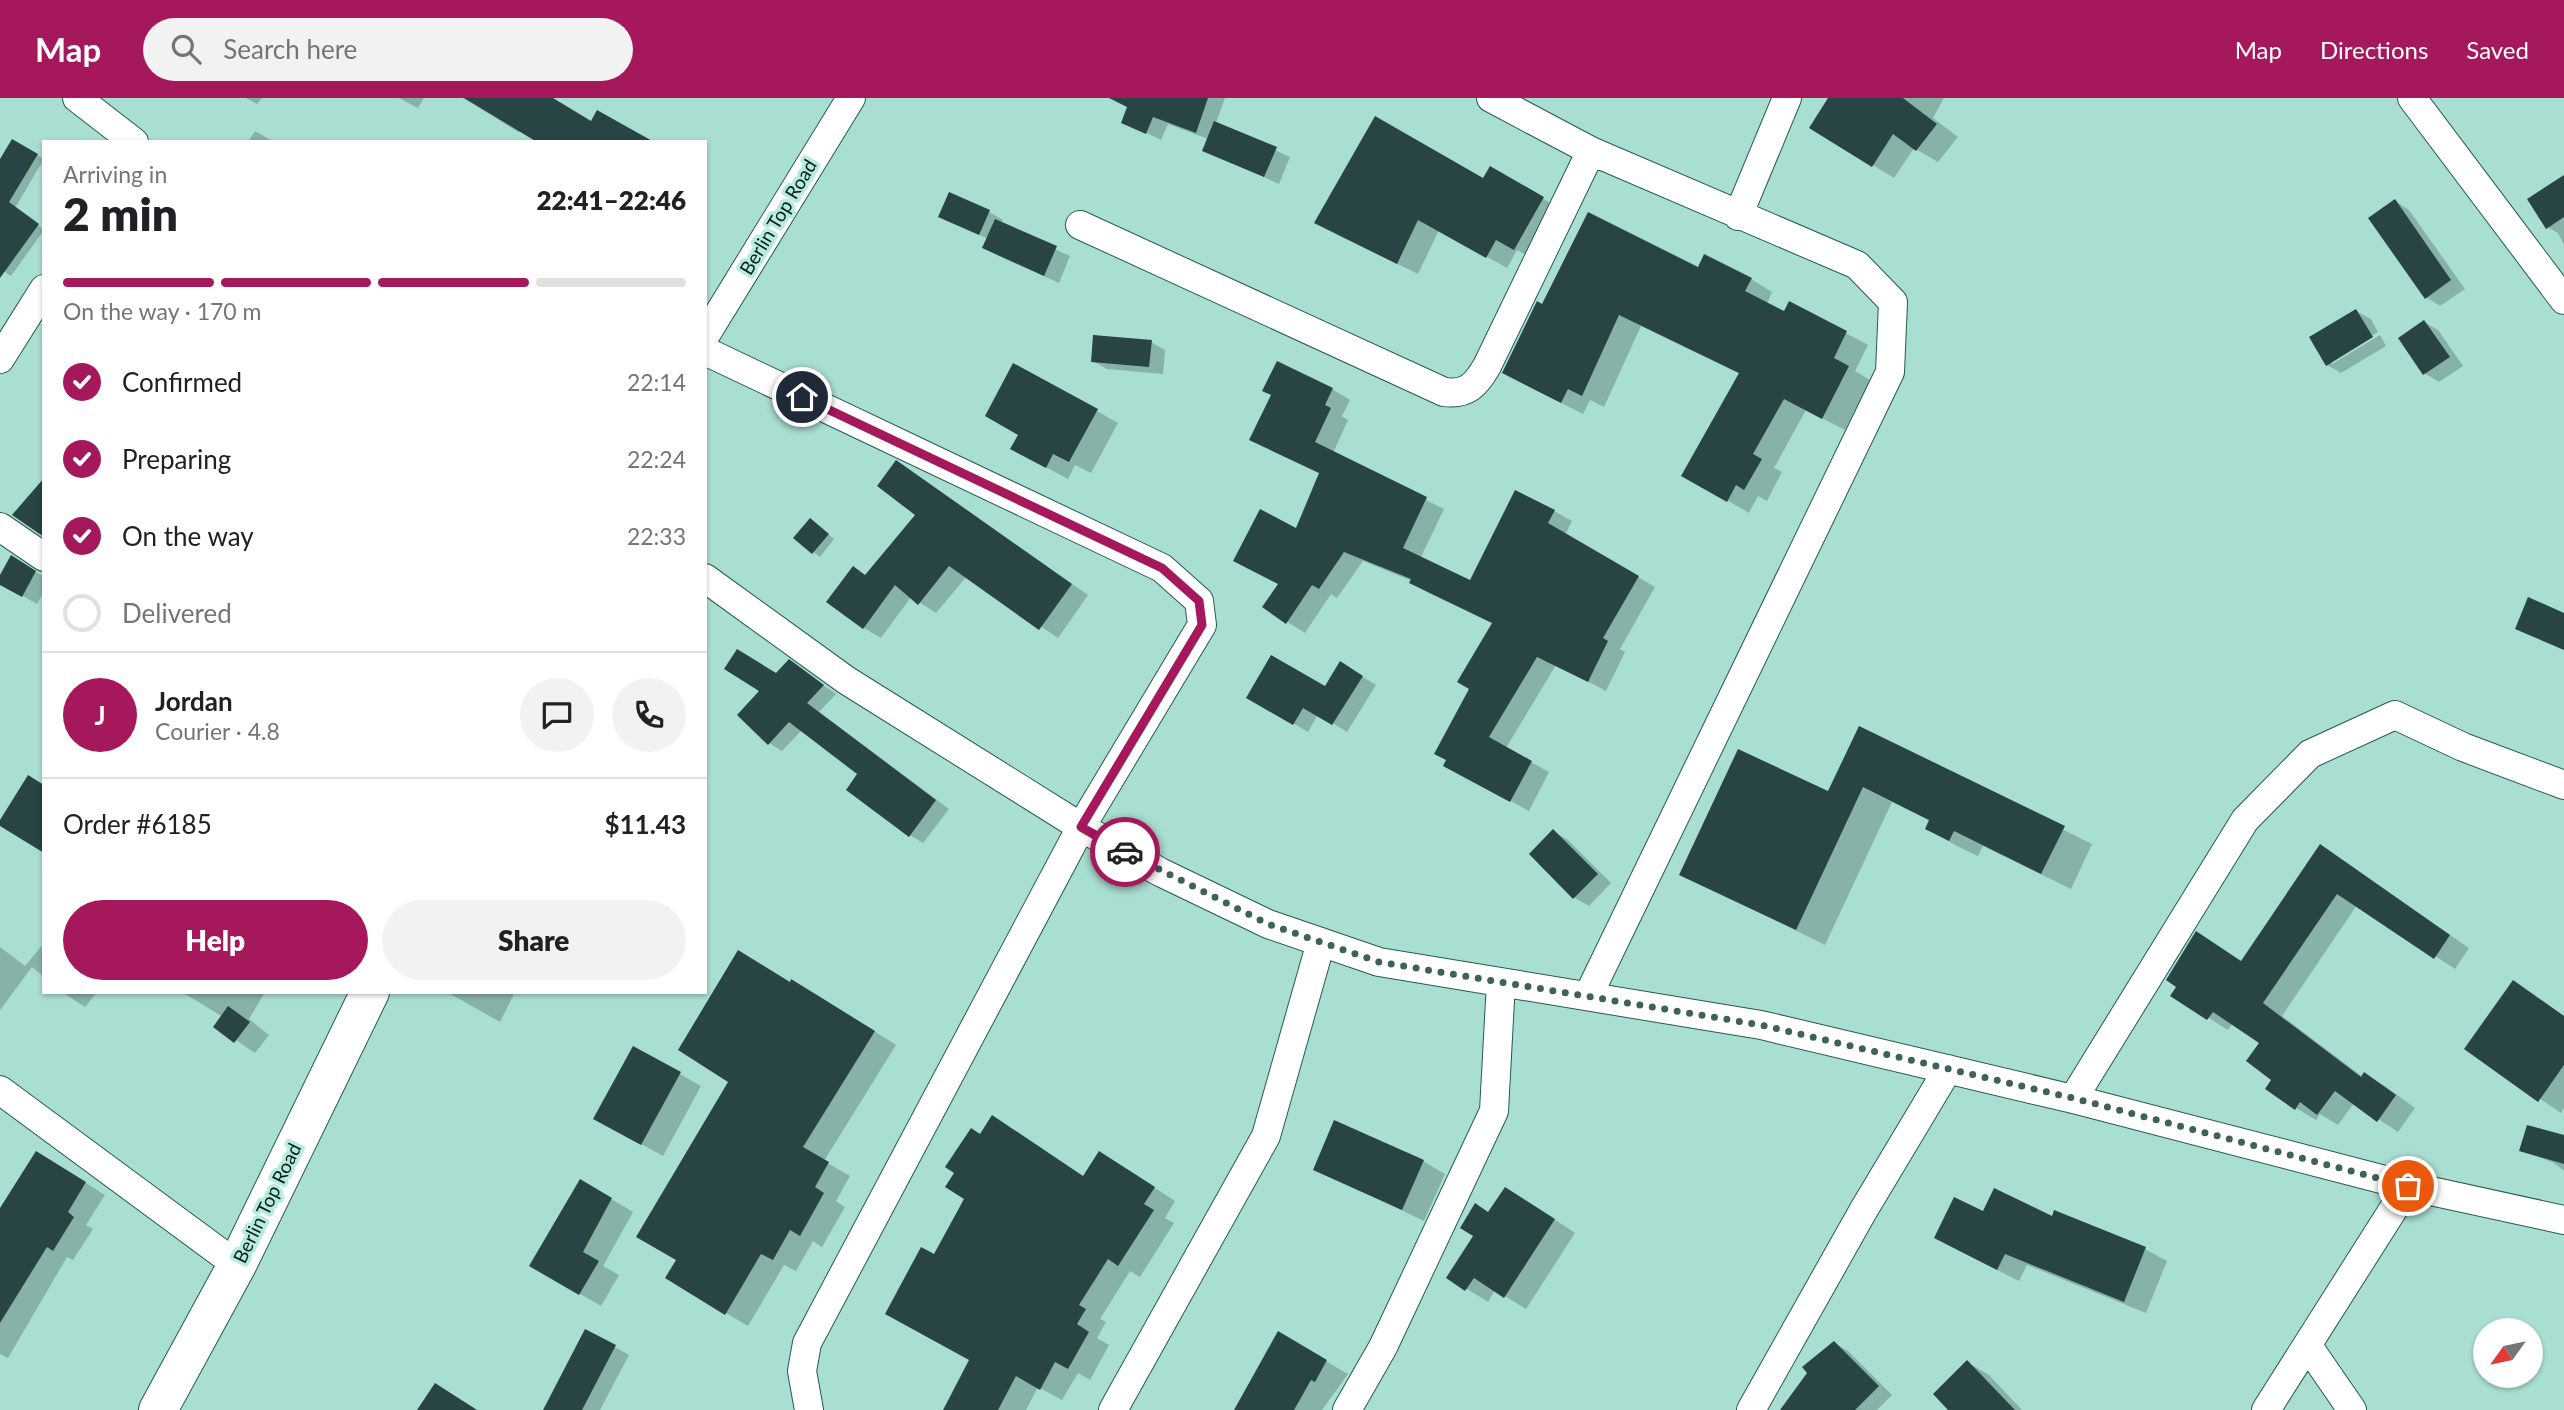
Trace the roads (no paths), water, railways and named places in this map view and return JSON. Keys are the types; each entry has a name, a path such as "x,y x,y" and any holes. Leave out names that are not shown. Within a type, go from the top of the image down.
{"street":[{"path":"77,98 128,140"},
{"name":"Berlin Top Road","path":"707,332 851,98"},
{"path":"1491,98 1591,150 1738,216 1857,265 1893,302 1890,372 1588,996"},
{"path":"1738,216 1787,98"},
{"path":"2412,98 2564,300"},
{"path":"1080,225 1432,386 1458,394 1476,385 1487,366 1591,150"},
{"path":"0,359 42,293"},
{"path":"707,352 1162,568 1199,601 1202,625 1081,827 807,1343 802,1371 809,1410"},
{"path":"0,527 42,556"},
{"path":"707,579 846,680 1081,827 1268,924 1379,962 1761,1025 2073,1098 2408,1186 2564,1220"},
{"path":"2073,1098 2245,820 2310,754 2395,715 2463,747 2564,785"},
{"path":"1113,1410 1266,1136 1321,942"},
{"path":"1347,1410 1382,1347 1494,1111 1501,982"},
{"name":"Berlin Top Road","path":"158,1410 237,1265 369,994"},
{"path":"1751,1410 1825,1277 1948,1069"},
{"path":"0,1090 237,1265"},
{"path":"2266,1410 2408,1186"},
{"path":"2308,1346 2352,1410"}]}
